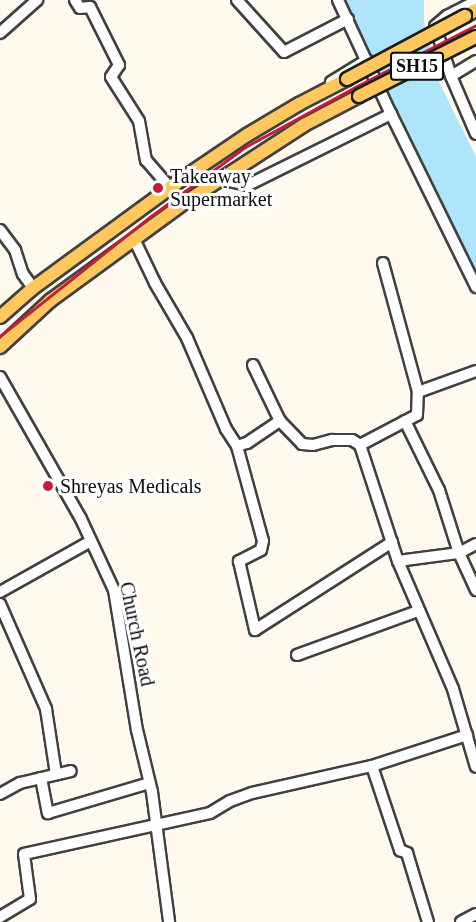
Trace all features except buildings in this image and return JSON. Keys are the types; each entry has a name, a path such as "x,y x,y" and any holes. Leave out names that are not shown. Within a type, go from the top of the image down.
{"main road":[{"path":"0,317 33,288 247,135 299,104 470,13"},
{"name":"SH15","path":"0,347 28,319 220,179 304,125 476,37"},
{"path":"96,244 107,260"}],"street":[{"path":"0,33 37,0"},
{"path":"75,0 80,8 90,7 119,65 111,77 139,121 146,160 170,188"},
{"path":"237,0 284,52 348,19"},
{"path":"338,0 476,287"},
{"path":"476,1 447,16 435,26 451,76 476,134"},
{"path":"197,170 210,153 367,60"},
{"path":"451,76 476,61"},
{"path":"220,179 248,185 391,114"},
{"path":"0,230 15,250 23,274 33,288"},
{"path":"135,241 150,274 187,338 226,429 237,446 263,541 261,550 239,561 255,630 392,542"},
{"path":"360,445 405,421 419,410 418,392 383,263"},
{"path":"254,365 280,421 302,444 313,446 332,440 352,440 360,445 398,561 453,689 476,767"},
{"path":"418,392 476,371"},
{"name":"Church Road","path":"0,376 91,542 114,590 136,730 149,783 156,825 169,922"},
{"path":"237,446 247,443 280,421"},
{"path":"405,421 439,490 459,553 476,590"},
{"path":"0,592 91,542"},
{"path":"398,561 459,553 476,544"},
{"path":"0,604 46,709 56,774"},
{"path":"297,655 418,611"},
{"path":"0,917 30,898 24,854 210,813 252,793 372,766 467,735"},
{"path":"372,766 400,850 407,853 428,922"},
{"path":"0,794 20,783 70,771"},
{"path":"41,778 48,813 149,783"},
{"path":"461,922 476,914"}],"water":[{"path":"344,0 424,0 424,23 439,82 476,157 476,278 391,105 370,51"}],"railway":[{"path":"0,336 151,216 245,147 476,25"}],"place":[{"name":"Takeaway Supermarket","path":"158,188"},
{"name":"Shreyas Medicals","path":"48,486"}]}
